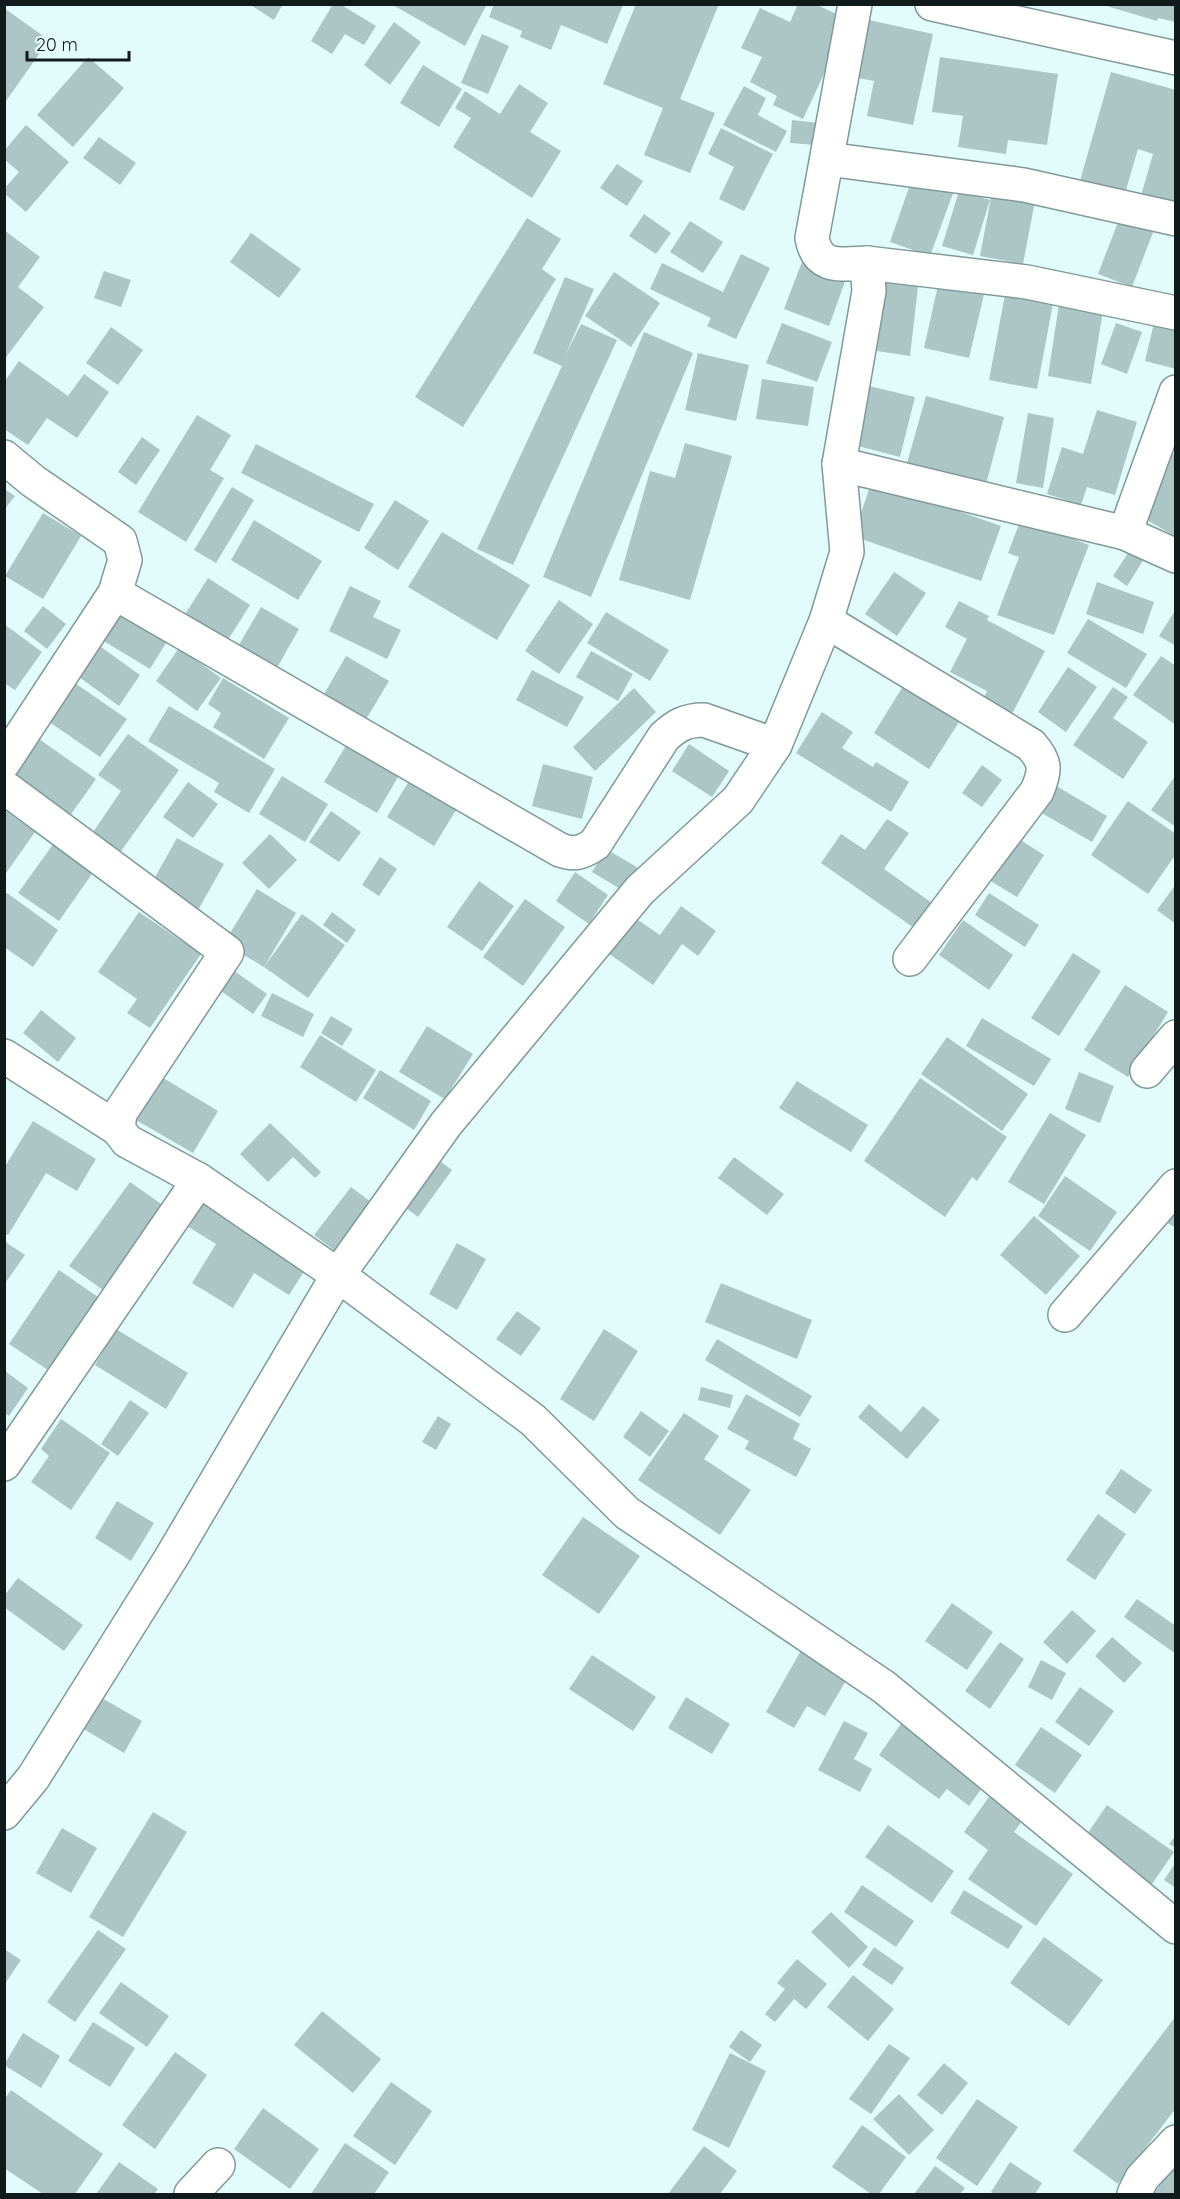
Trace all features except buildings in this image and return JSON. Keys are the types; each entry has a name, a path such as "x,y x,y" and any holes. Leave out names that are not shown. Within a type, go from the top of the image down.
{"street":[{"path":"855,4 812,238 814,248 823,260 832,264 867,263 1027,282 1176,313"},
{"path":"932,4 1176,57"},
{"path":"827,159 1024,185 1176,219"},
{"path":"4,1814 33,1778 171,1558 338,1275 461,1106 640,891 738,800 775,745 826,621 847,552 839,464 868,291 867,263"},
{"path":"1125,533 1176,393"},
{"path":"4,457 33,481 120,541 125,560 115,593 4,762"},
{"path":"839,464 1125,533 1176,556"},
{"path":"115,593 560,850 569,853 582,853 595,844 664,737 678,724 692,720 704,720 775,745"},
{"path":"826,621 1030,745 1040,755 1044,766 1043,777 1037,790 910,959"},
{"path":"4,787 227,952 124,1105 120,1113 118,1129"},
{"path":"1147,1071 1176,1037"},
{"path":"4,1056 118,1129 127,1141 199,1180 338,1275 534,1420 627,1513 884,1687 1176,1927"},
{"path":"4,1464 199,1180"},
{"path":"1065,1315 1176,1186"},
{"path":"1134,2194 1142,2178 1176,2142"},
{"path":"191,2194 218,2165"}]}
